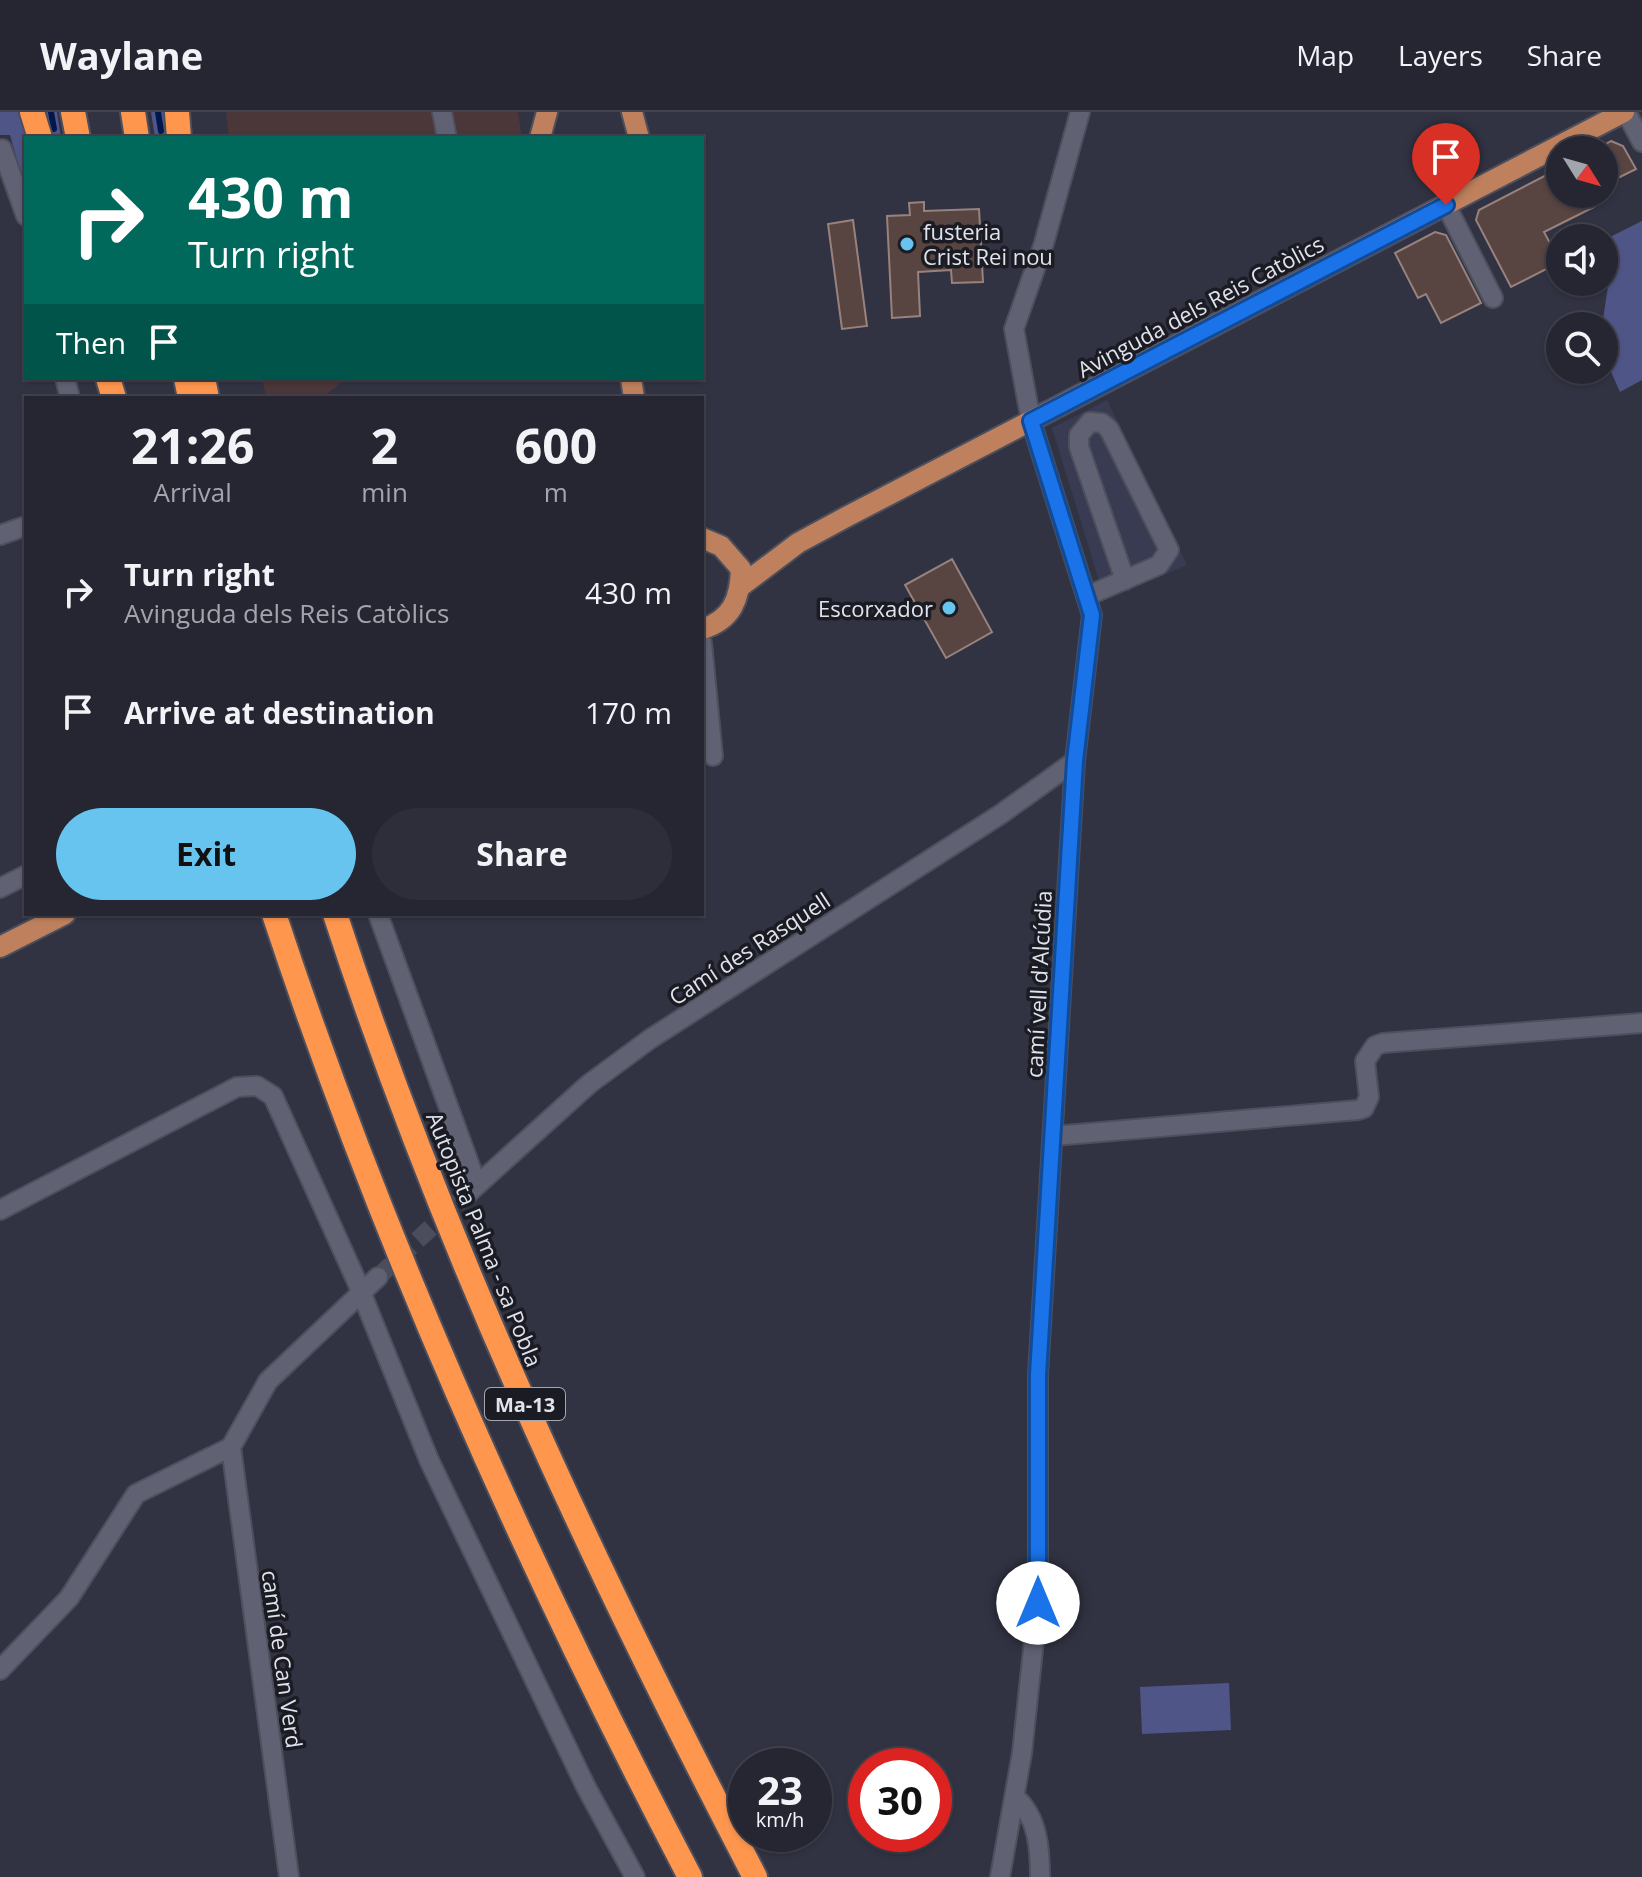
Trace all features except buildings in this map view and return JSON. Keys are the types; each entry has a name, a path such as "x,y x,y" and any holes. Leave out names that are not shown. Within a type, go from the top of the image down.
{"highway":[{"path":"32,112 39,136"},
{"path":"73,112 78,136"},
{"path":"133,112 137,136"},
{"path":"177,112 179,136"},
{"name":"Ma-13","path":"275,916 348,1126 460,1403 570,1641 690,1877"},
{"name":"Autopista Palma - sa Pobla","path":"336,916 410,1125 516,1386 621,1613 755,1877"}],"main road":[{"path":"632,112 638,136"},
{"name":"Avinguda dels Reis Catòlics","path":"791,548 1625,112"},
{"path":"540,136 545,113"},
{"path":"704,539 721,546 741,569 737,601 728,615 716,625 704,628"},
{"path":"732,556 791,548"},
{"path":"741,586 791,548"},
{"path":"0,947 61,916"}],"street":[{"path":"442,112 447,136"},
{"name":"camí vell d'Alcúdia","path":"1000,1877 1015,1797 1038,1603 1038,1375 1075,761 1092,615 1031,421 1014,329 1044,243 1080,112"},
{"path":"1625,112 1642,142"},
{"path":"2,149 24,208"},
{"path":"1446,205 1493,298"},
{"path":"1087,596 1125,580 1159,565 1169,550 1109,429 1102,423 1090,422 1079,435 1079,447 1125,580"},
{"path":"0,535 24,527"},
{"path":"704,664 713,756"},
{"name":"Camí des Rasquell","path":"379,916 471,1191 589,1084 650,1039 1001,814 1075,761"},
{"path":"0,888 24,876"},
{"path":"1054,1136 1358,1110 1364,1108 1369,1097 1365,1061 1375,1046 1383,1043 1642,1023"},
{"path":"0,1210 237,1087 257,1086 278,1103 362,1292 429,1460 586,1787 635,1877"},
{"path":"0,1670 69,1598 136,1494 231,1447 268,1381 378,1277"},
{"name":"camí de Can Verd","path":"231,1447 289,1877"},
{"path":"1015,1797 1030,1814 1037,1839 1040,1877"}],"shaded area":[{"path":"0,112 18,112 25,136 24,184 10,135 0,135"},
{"path":"41,112 57,112 61,136 48,136"},
{"path":"151,112 168,112 168,136 155,136"},
{"path":"226,112 518,112 522,136 229,136"},
{"path":"1642,221 1642,380 1620,392 1616,384 1618,312 1604,312 1606,296 1618,296 1618,233"},
{"path":"262,380 344,380 324,396 266,396"},
{"path":"1107,400 1187,565 1105,600 1052,428"},
{"path":"1229,1683 1231,1730 1142,1734 1140,1687"}],"waterway":[{"path":"51,112 54,129"},
{"path":"158,112 161,131"}],"tunnel":[{"path":"378,1277 465,1196"}],"place":[{"name":"fusteria Crist Rei nou","path":"907,244"},
{"name":"Escorxador","path":"949,608"}],"route":[{"path":"1038,1603 1038,1375 1075,761 1092,615 1031,421 1446,205"}]}
